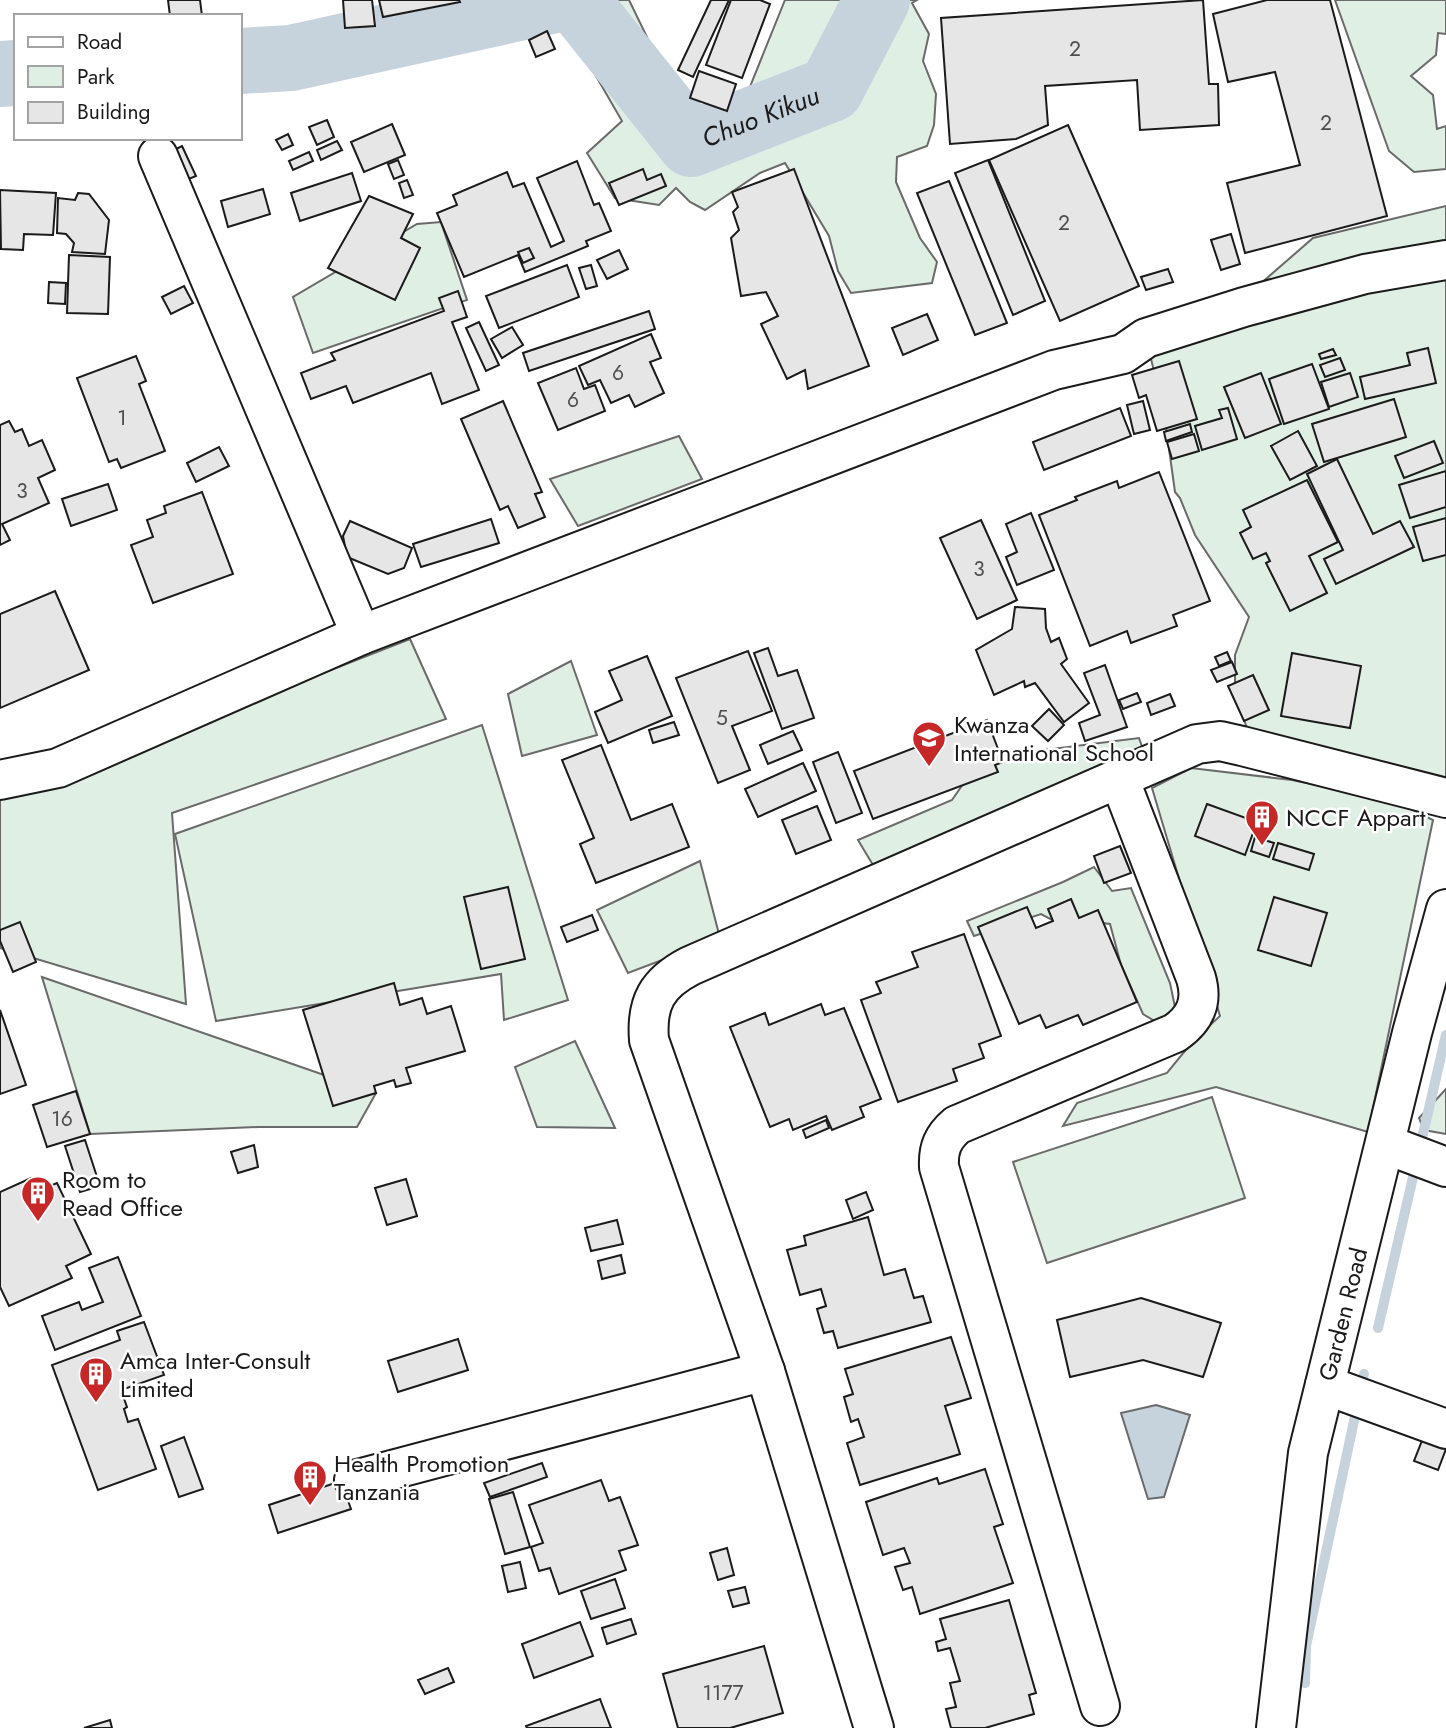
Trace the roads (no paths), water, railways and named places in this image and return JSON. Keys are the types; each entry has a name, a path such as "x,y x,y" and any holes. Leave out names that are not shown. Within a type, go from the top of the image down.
{"street":[{"path":"158,156 361,635"},
{"path":"0,780 58,768 361,635 1054,370 1123,354 1146,338 1244,307 1365,274 1446,260"},
{"path":"874,1728 765,1371 649,1040 647,1022 651,1004 660,988 673,975 690,967 1197,744 1220,741 1446,797"},
{"path":"1100,1706 939,1167 939,1155 941,1143 957,1125 1175,1033 1194,1016 1200,991 1196,978 1119,778"},
{"name":"Garden Road","path":"1276,1728 1308,1453 1446,909"},
{"path":"1385,1144 1446,1167"},
{"path":"354,1480 765,1371"},
{"path":"1325,1385 1446,1429"}],"waterway":[{"name":"Chuo Kikuu","path":"242,61 291,58 555,0"},
{"name":"Chuo Kikuu","path":"576,0 691,144 831,89 877,0"},
{"name":"Chuo Kikuu","path":"0,74 14,73"},
{"path":"1378,1328 1446,1035"},
{"path":"1305,1683 1306,1646 1364,1374"}],"place":[{"name":"Kwanza International School","path":"929,768"},
{"name":"NCCF Appart","path":"1262,847"},
{"name":"Room to Read Office","path":"38,1223"},
{"name":"Amca Inter-Consult Limited","path":"96,1404"},
{"name":"Health Promotion Tanzania","path":"310,1507"}]}
